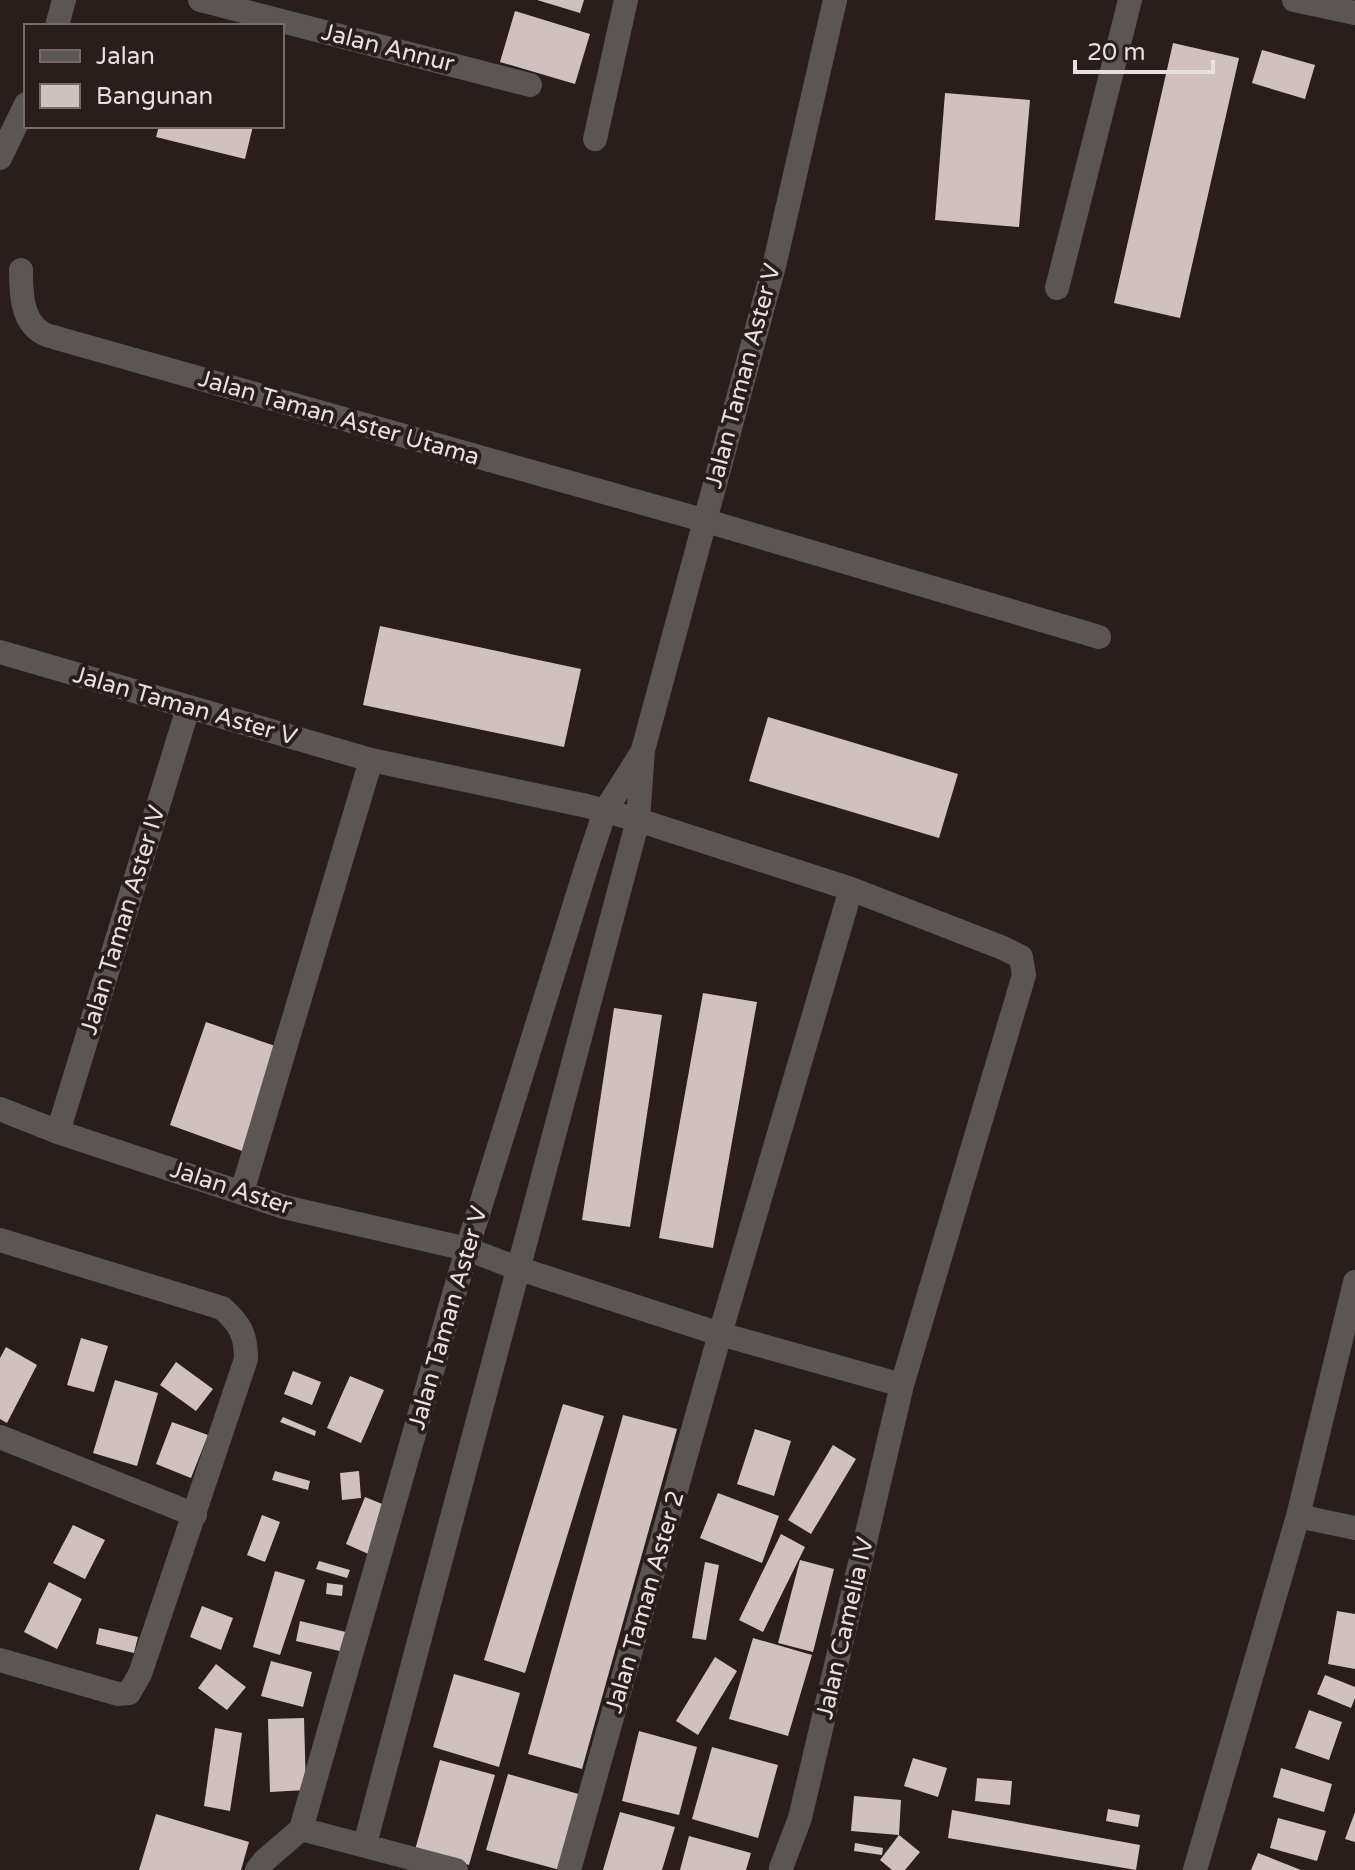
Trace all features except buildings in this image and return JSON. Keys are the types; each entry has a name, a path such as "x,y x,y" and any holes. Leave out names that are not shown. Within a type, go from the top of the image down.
{"street":[{"path":"58,24 64,0"},
{"name":"Jalan Annur","path":"200,0 530,85"},
{"path":"595,139 626,0"},
{"name":"Jalan Taman Aster V","path":"365,1844 638,820 643,750 775,262 835,0"},
{"path":"1057,288 1130,0"},
{"path":"1294,0 1355,13"},
{"path":"0,158 24,108"},
{"name":"Jalan Taman Aster Utama","path":"21,270 25,306 31,322 41,333 703,520 1099,637"},
{"name":"Jalan Taman Aster V","path":"0,652 371,760 605,811"},
{"name":"Jalan Taman Aster IV","path":"58,1132 188,708"},
{"name":"Jalan Taman Aster V","path":"301,1829 467,1249 605,811 643,750"},
{"path":"242,1192 371,760"},
{"path":"517,1268 720,1334 902,1385 1024,975 1021,957 1003,948 851,889 605,811"},
{"path":"720,1334 851,889"},
{"name":"Jalan Aster","path":"0,1109 58,1132 284,1207 467,1249 517,1268"},
{"path":"0,1240 222,1308 240,1323 246,1341 246,1359 195,1515 140,1674 129,1693 118,1694 0,1660"},
{"path":"1195,1870 1298,1516 1350,1318 1355,1282"},
{"name":"Jalan Taman Aster 2","path":"569,1870 720,1334"},
{"name":"Jalan Camelia IV","path":"784,1869 800,1818 902,1385"},
{"path":"0,1437 195,1515"},
{"path":"1298,1516 1355,1528"},
{"path":"257,1870 301,1829 456,1870"}]}
